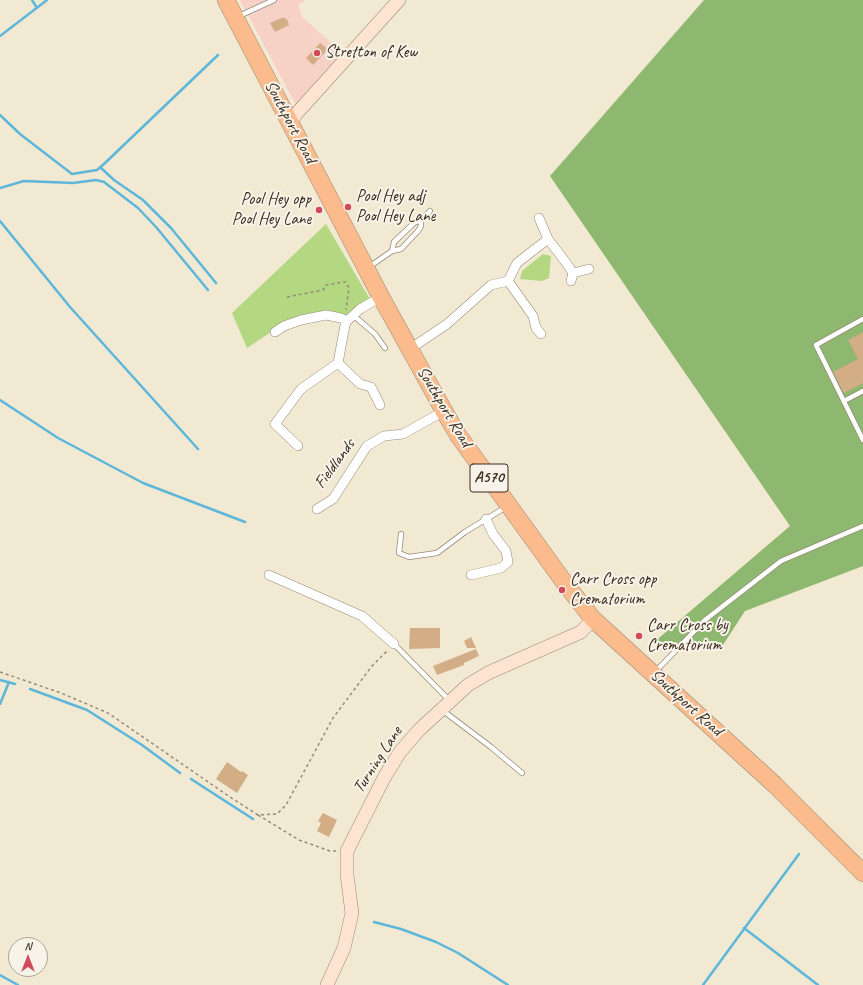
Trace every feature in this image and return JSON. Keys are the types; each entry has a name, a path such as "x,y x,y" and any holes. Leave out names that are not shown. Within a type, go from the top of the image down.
{"highway":[{"name":"Southport Road","path":"226,0 381,298 444,411 458,435 564,582 593,619 775,785 863,873"}],"street":[{"path":"290,122 399,0"},
{"path":"539,218 548,239 567,264 572,277 589,270"},
{"path":"508,281 517,262 548,239"},
{"path":"508,281 533,316 536,328 541,334"},
{"path":"410,349 447,324 490,285 508,281"},
{"path":"298,446 275,424 301,389 338,363 345,325 350,318 360,309 381,298"},
{"path":"275,332 284,326 301,320 326,316 350,318"},
{"path":"338,363 360,384 371,386 380,405"},
{"name":"Fieldlands","path":"317,509 333,499 367,446 384,436 403,434 444,411"},
{"path":"471,574 500,568 508,562 506,552 493,534 486,519"},
{"path":"485,572 485,582"},
{"path":"270,575 362,616 394,644"},
{"name":"Turning Lane","path":"327,985 344,948 352,913 347,874 348,852 385,776 400,752 419,730 468,685 488,673 581,632 593,619"}],"lane":[{"path":"236,18 274,0"},
{"path":"392,251 394,242 415,222 420,221 430,211"},
{"path":"366,269 392,251 401,249 418,231 421,226 420,221"},
{"path":"350,318 375,334 386,348"},
{"path":"863,319 816,345 863,440"},
{"path":"844,401 863,391"},
{"path":"401,534 399,552 410,557 437,553 465,532 509,505"},
{"path":"654,674 705,620 781,561 863,526"},
{"path":"394,644 445,705 522,773"}],"path":[{"path":"287,298 323,290 326,284 346,282 349,288 346,308 350,318"},
{"path":"258,815 277,814 286,805 333,718 372,666 394,644"},
{"path":"0,672 61,693 108,713 230,797 300,840 330,851 348,852"}],"shaded area":[{"path":"240,0 304,0 305,1 298,5 302,17 344,54 296,105"}],"green space":[{"path":"704,0 863,0 863,566 745,611 721,648 653,643 790,526 550,176"},
{"path":"326,224 371,301 348,318 326,314 274,330 247,348 232,313"},
{"path":"543,254 551,256 549,278 542,281 520,279 522,271"}],"building":[{"path":"284,17 287,19 289,25 275,32 270,23"},
{"name":"Stretton of Kew","path":"320,43 328,49 313,65 306,58"},
{"path":"863,332 863,383 844,393 833,372 858,359 848,340"},
{"path":"410,628 440,628 440,648 409,649"},
{"path":"471,637 476,648 467,648 464,641"},
{"path":"476,649 479,656 464,663 464,665 437,675 433,666"},
{"path":"227,762 248,775 237,793 216,779"},
{"path":"323,813 337,820 329,837 317,831 321,823 318,821"}],"waterway":[{"path":"32,0 37,8"},
{"path":"0,36 47,0"},
{"path":"0,115 20,134 72,174 97,170 218,55"},
{"path":"100,167 114,180 143,200 171,228 216,283"},
{"path":"0,188 24,181 73,183 96,180 104,182 138,208 156,227 208,290"},
{"path":"0,221 70,307 198,449"},
{"path":"0,400 58,438 143,483 245,522"},
{"path":"0,680 15,684"},
{"path":"0,704 9,682"},
{"path":"30,689 87,710 142,745 180,773"},
{"path":"191,779 253,819"},
{"path":"703,985 799,854"},
{"path":"374,922 401,929 436,942 458,953 508,985"},
{"path":"744,928 818,985"},
{"path":"0,975 18,985"}],"place":[{"name":"Stretton of Kew","path":"317,53"},
{"name":"Pool Hey adj Pool Hey Lane","path":"348,207"},
{"name":"Pool Hey opp Pool Hey Lane","path":"319,210"},
{"name":"Carr Cross opp Crematorium","path":"562,590"},
{"name":"Carr Cross by Crematorium","path":"639,636"}]}
